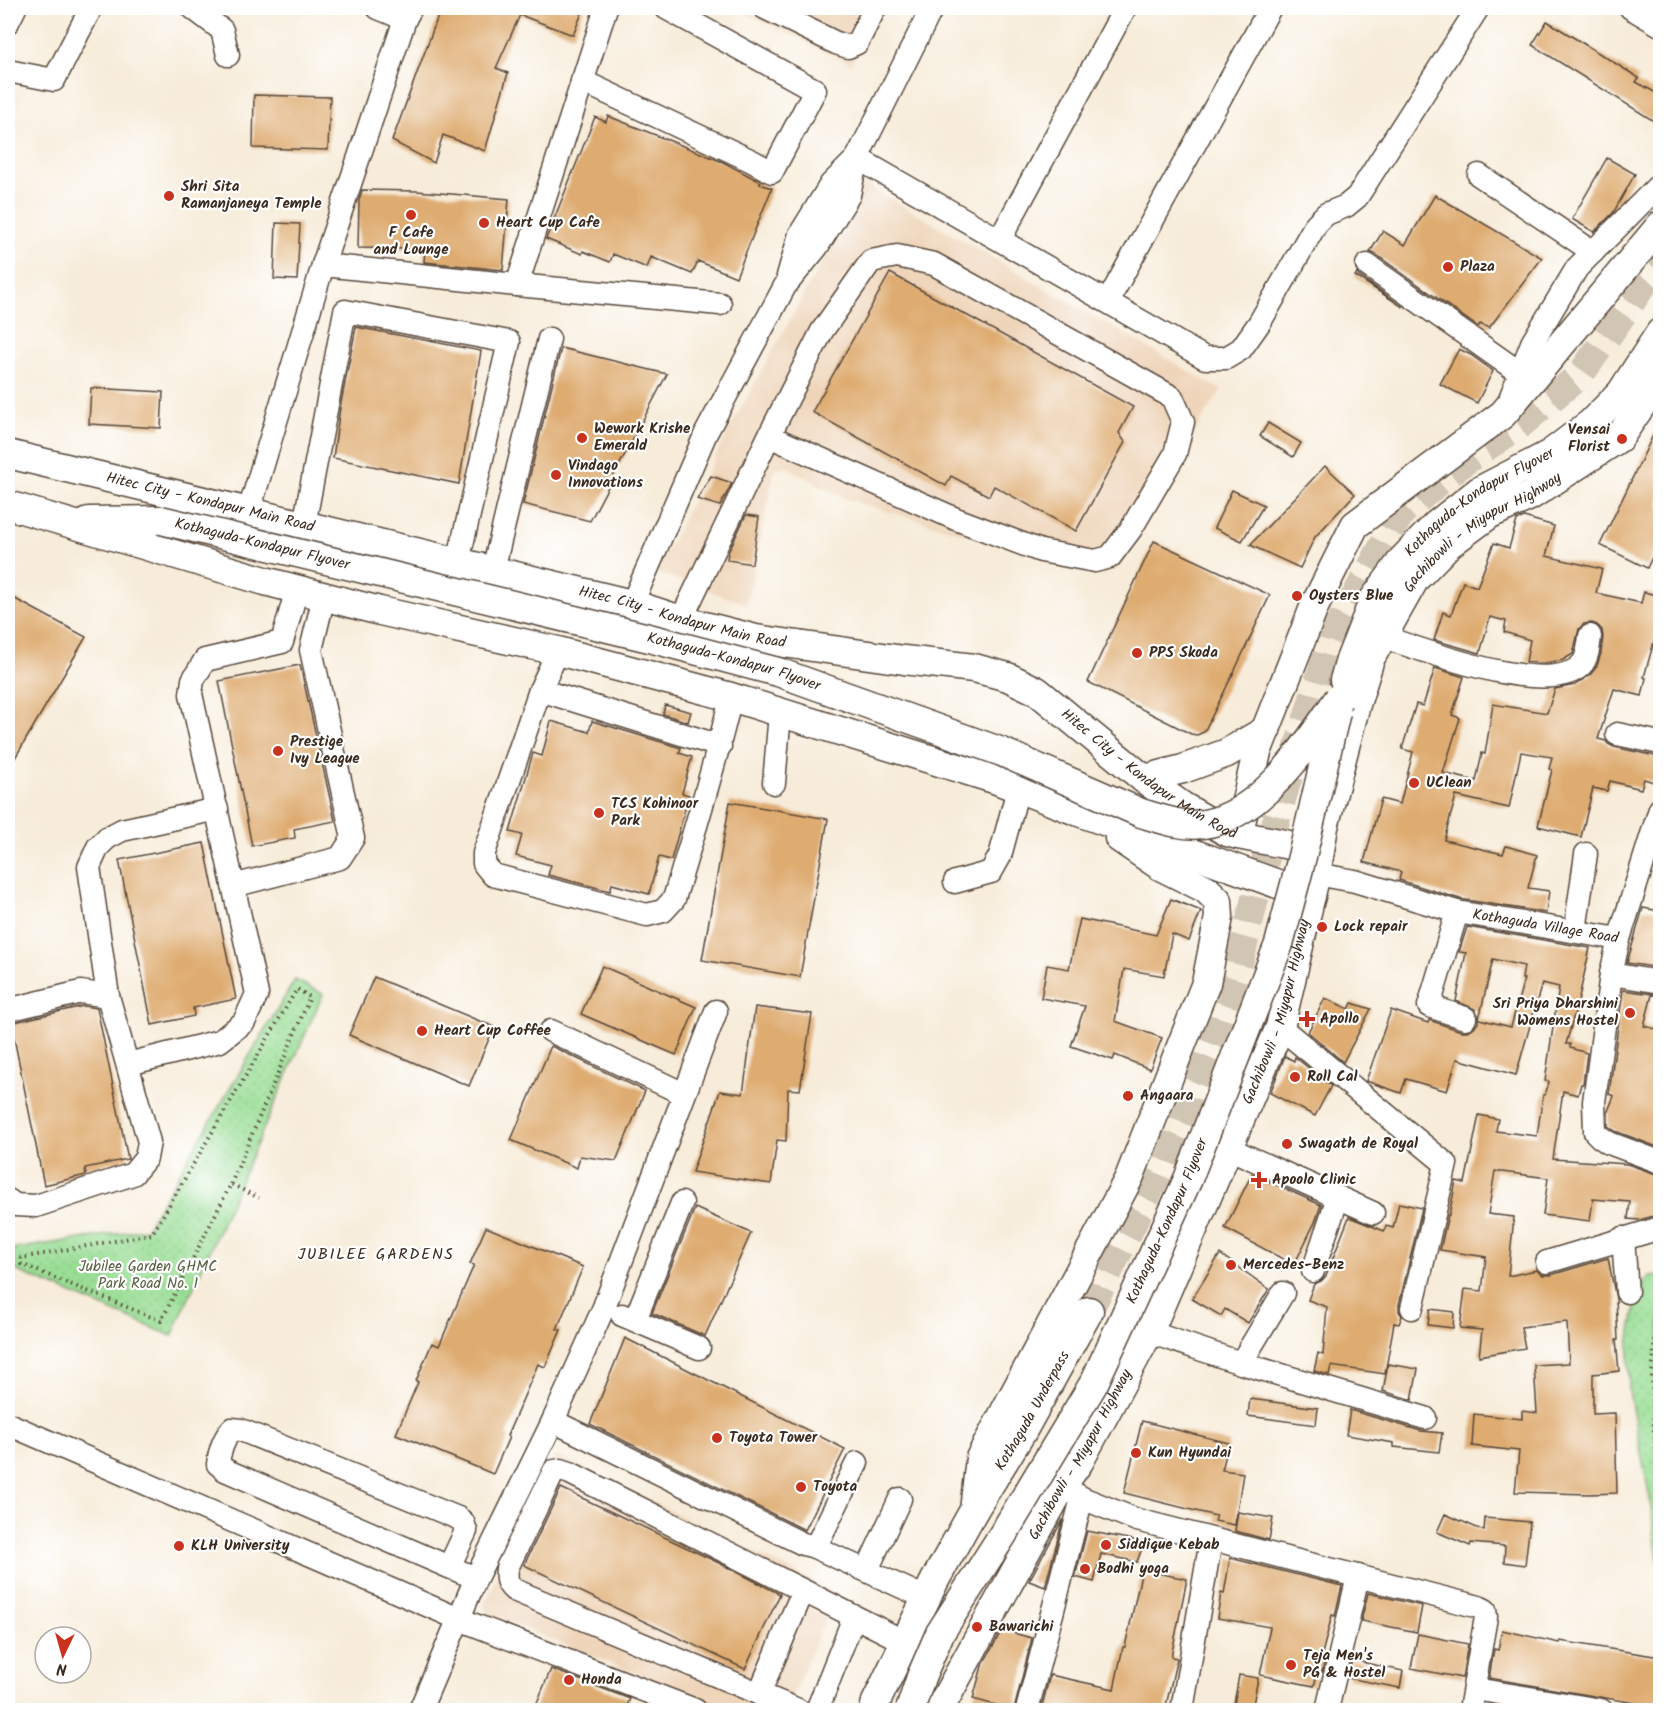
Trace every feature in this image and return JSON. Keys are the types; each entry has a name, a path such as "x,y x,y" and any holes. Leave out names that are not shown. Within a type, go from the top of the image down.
{"main road":[{"path":"1228,865 1238,836 1257,752 1315,605 1355,525 1503,414 1660,225"},
{"name":"Kothaguda-Kondapur Flyover","path":"910,1710 940,1633 1002,1536 1094,1383 1188,1179 1279,944 1339,698 1350,660 1374,599 1402,559 1436,525 1479,491 1550,454 1591,423 1621,393 1660,333"},
{"name":"Gachibowli - Miyapur Highway","path":"943,1709 1072,1492 1079,1462 1149,1332 1280,1027 1316,874 1324,827 1355,708 1371,659 1415,579 1448,545 1490,514 1530,496 1619,438 1660,378"},
{"name":"Hitec City - Kondapur Main Road","path":"8,454 632,604 681,620 756,639 974,668 1008,677 1037,691 1144,779 1182,806 1227,832 1316,874"},
{"path":"8,505 295,597 322,604 380,611 558,651 731,698 997,780 1228,865 1316,874"},
{"name":"Kothaguda-Kondapur Flyover","path":"60,521 161,520 649,638 778,672 1002,752 1141,813 1186,824 1204,824 1224,818 1249,805 1279,777 1339,698"},
{"path":"1144,779 1183,770 1227,753 1266,730"},
{"path":"874,1710 926,1598 974,1510 980,1458 1129,1178 1206,983 1219,917 1218,901 1206,889 1160,866 1079,812"},
{"name":"Kothaguda Underpass","path":"974,1510 1023,1432 1089,1311"}],"street":[{"path":"8,22 15,8"},
{"path":"8,71 54,80 91,8"},
{"path":"193,8 222,30 228,55"},
{"path":"249,511 323,265 408,13 378,8"},
{"path":"517,285 606,8"},
{"path":"582,81 772,172 815,90 666,8"},
{"path":"765,8 848,47 857,43 876,8"},
{"path":"632,604 706,432 785,286 817,247 849,195 857,158 932,8"},
{"path":"1000,239 1125,8"},
{"path":"1108,301 1270,8"},
{"path":"857,158 1205,358 1226,358 1241,349 1260,322 1316,224 1326,214 1346,206 1357,197 1478,8"},
{"path":"1631,8 1660,25"},
{"path":"1479,175 1593,252"},
{"path":"1503,414 1532,343 1577,268 1660,184"},
{"path":"681,620 769,436 822,331 871,261 897,256 934,264 1172,397 1183,422 1175,453 1131,529 1110,557 1095,561 1041,551 967,523 769,436"},
{"path":"323,265 720,304"},
{"path":"1367,265 1520,373"},
{"path":"304,525 345,311 509,342 458,562"},
{"path":"493,570 549,339"},
{"path":"282,642 295,597"},
{"path":"233,886 340,858 354,838 311,650 322,604"},
{"path":"1383,637 1499,672 1550,677 1572,671 1580,666 1586,657 1590,636"},
{"path":"128,1064 220,1041 244,1022 256,994 191,694 193,680 205,660 282,642 311,650"},
{"path":"558,651 540,690 484,853 484,864 493,875 647,915 663,911 674,899 720,746 731,698"},
{"path":"540,690 720,746"},
{"path":"774,783 780,713"},
{"path":"1617,735 1660,743"},
{"path":"955,882 991,872 1000,856 1018,789"},
{"path":"8,1200 15,1204 36,1206 133,1174 146,1158 149,1142 108,996 89,867 98,847 106,838 122,830 217,809"},
{"path":"1619,939 1660,809"},
{"path":"1575,931 1586,854"},
{"name":"Kothaguda Village Road","path":"1316,874 1355,881 1457,912 1619,939 1611,974 1594,1102 1595,1131 1609,1143 1660,1162"},
{"path":"1457,912 1429,1006 1465,1018"},
{"path":"1611,974 1660,982"},
{"path":"8,1010 81,992 108,996"},
{"path":"420,1710 476,1578 553,1421 604,1307 716,1011"},
{"path":"1280,1027 1446,1164 1412,1308"},
{"path":"551,1031 684,1094"},
{"path":"1228,1148 1373,1213"},
{"path":"1313,1271 1338,1197"},
{"path":"635,1320 682,1203"},
{"path":"1547,1262 1660,1228"},
{"path":"1623,1238 1627,1292"},
{"path":"1241,1363 1283,1293"},
{"path":"604,1307 699,1348"},
{"path":"1149,1332 1241,1363 1425,1418"},
{"path":"553,1421 803,1544 867,1570 926,1598"},
{"path":"8,1424 459,1619 695,1710"},
{"path":"449,1567 466,1530 464,1522 458,1518 241,1430 232,1429 228,1434 218,1464 225,1470 449,1567 476,1578"},
{"path":"812,1546 818,1542 857,1463"},
{"path":"798,1710 514,1590 508,1585 507,1568 554,1471 561,1470 570,1473 905,1642"},
{"path":"1027,1710 1072,1492 1137,1520 1479,1607 1485,1610 1486,1617 1473,1700 1601,1710"},
{"path":"867,1570 900,1499"},
{"path":"1182,1710 1211,1540"},
{"path":"1327,1710 1358,1576"},
{"path":"759,1694 802,1592"},
{"path":"817,1710 854,1617"}],"path":[{"path":"297,989 310,997 231,1184 161,1321 21,1264 21,1258 152,1234 297,989"},
{"path":"231,1184 259,1198"},
{"path":"1660,1325 1656,1326 1652,1375 1654,1434 1660,1482"}],"shaded area":[{"path":"736,8 884,8 851,64"},
{"path":"865,184 1221,390 1189,441 1120,566 1099,573 843,498 787,467 775,468 746,604 656,572 729,430"},
{"path":"555,1454 837,1593 786,1710 726,1710 487,1613 484,1605"}],"green space":[{"name":"Jubilee Garden GHMC Park Road No. 1","path":"295,980 323,994 172,1336 8,1267 8,1250 146,1229"},
{"path":"1660,1275 1660,1575 1649,1493 1629,1392 1629,1345 1637,1294 1650,1276"}],"building":[{"path":"441,8 584,8 573,35 520,15 496,68 508,73 485,151 443,135 434,163 392,141"},
{"path":"1547,21 1639,78 1636,82 1660,95 1660,125 1532,45"},
{"path":"254,95 330,97 328,150 253,148"},
{"path":"608,116 723,162 761,182 760,184 772,188 736,277 698,261 692,274 651,257 647,268 613,254 610,262 583,251 582,254 546,239 595,117 606,122"},
{"path":"1607,158 1635,174 1613,213 1594,232 1572,219"},
{"path":"362,190 417,191 509,199 503,270 424,262 425,249 358,248 359,200"},
{"name":"Plaza","path":"1435,195 1542,258 1489,328 1480,324 1478,327 1370,252 1383,231 1405,245"},
{"path":"276,223 300,224 297,280 274,279"},
{"path":"890,273 1133,407 1119,433 1125,442 1076,531 994,486 989,496 951,476 946,486 812,412"},
{"path":"1357,273 1359,276 1403,307 1355,276"},
{"path":"356,327 481,351 459,484 333,458"},
{"name":"Wework Krishe Emerald","path":"561,348 667,374 590,521 523,504"},
{"path":"1459,349 1493,371 1477,403 1440,384"},
{"path":"91,388 163,392 161,428 89,424"},
{"path":"1660,421 1660,540 1647,568 1600,545"},
{"path":"1268,423 1301,443 1293,457 1260,436"},
{"path":"1325,466 1355,494 1315,537 1300,568 1250,545"},
{"path":"711,476 732,483 720,506 697,499"},
{"path":"1232,490 1264,505 1242,541 1214,528"},
{"path":"746,515 759,517 752,564 727,560 728,553"},
{"path":"1524,517 1554,526 1546,556 1602,569 1596,593 1641,603 1644,592 1660,596 1660,632 1657,631 1644,677 1646,678 1642,696 1614,689 1598,739 1614,747 1660,757 1660,784 1644,779 1641,789 1610,781 1607,791 1593,788 1581,837 1538,826 1552,770 1549,769 1552,757 1521,752 1509,808 1456,796 1444,840 1503,854 1506,846 1537,855 1528,888 1549,891 1546,913 1460,899 1399,880 1401,872 1364,862 1381,799 1400,804 1413,752 1402,749 1416,704 1423,706 1435,668 1464,677 1452,715 1460,718 1443,773 1476,781 1482,753 1485,754 1493,704 1547,713 1555,689 1575,685 1591,674 1597,666 1603,637 1602,630 1592,623 1584,624 1579,629 1573,654 1563,660 1544,663 1526,662 1530,640 1504,632 1506,621 1490,617 1480,653 1434,640 1443,612 1451,615 1463,582 1477,587 1494,543 1509,548 1517,520"},
{"path":"1154,541 1270,595 1204,732 1197,735 1088,682"},
{"path":"8,595 86,637 8,770"},
{"name":"Prestige Ivy League","path":"300,665 335,821 294,829 295,838 252,846 219,681"},
{"path":"665,705 691,712 688,722 663,714"},
{"name":"TCS Kohinoor Park","path":"551,721 589,732 592,721 681,748 679,753 692,757 682,793 689,795 671,860 659,857 649,894 612,884 610,891 548,875 551,865 516,856 522,835 510,832 533,753 542,756"},
{"path":"730,802 828,819 800,977 702,960"},
{"path":"204,843 236,999 193,1008 194,1016 152,1025 119,860"},
{"path":"1171,899 1201,911 1189,941 1172,934 1164,976 1124,969 1115,1021 1162,1038 1150,1069 1115,1055 1113,1060 1071,1046 1085,1006 1041,998 1047,965 1069,969 1080,919 1156,935"},
{"path":"1643,908 1660,911 1660,968 1627,963"},
{"path":"1467,927 1590,948 1566,1044 1570,1044 1570,1048 1587,1053 1583,1084 1581,1084 1578,1095 1563,1091 1553,1159 1627,1164 1659,1175 1654,1216 1639,1220 1628,1219 1630,1202 1593,1199 1590,1221 1543,1215 1548,1178 1495,1171 1488,1214 1514,1217 1508,1276 1536,1270 1543,1275 1551,1275 1608,1258 1616,1299 1619,1371 1593,1374 1593,1414 1615,1413 1617,1493 1515,1492 1519,1451 1472,1446 1474,1414 1522,1419 1522,1411 1537,1413 1534,1365 1569,1363 1567,1322 1521,1327 1525,1348 1479,1356 1482,1330 1460,1328 1465,1289 1482,1291 1486,1257 1440,1250 1456,1181 1465,1183 1479,1115 1498,1119 1496,1131 1537,1136 1543,1095 1545,1095 1549,1082 1545,1081 1559,987 1542,983 1516,1075 1457,1059 1447,1091 1406,1079 1401,1093 1366,1081 1391,1010 1428,1023 1429,1020 1461,1031 1468,1031 1478,1023 1475,1009 1456,1001 1466,953 1459,952","holes":["1493,959 1524,966 1522,979 1524,979 1511,1027 1479,1019"]},
{"path":"602,966 696,1007 676,1055 581,1014"},
{"name":"Heart Cup Coffee","path":"374,977 494,1027 469,1086 349,1035"},
{"path":"1623,990 1659,995 1652,995 1644,1026 1660,1030 1660,1148 1615,1131 1608,1126 1608,1111 1614,1096 1609,1094"},
{"path":"1325,998 1349,1009 1352,1003 1371,1009 1343,1062 1308,1032"},
{"path":"83,1006 97,1008 128,1159 85,1168 86,1175 44,1185 11,1023"},
{"path":"755,1007 812,1014 800,1090 788,1089 786,1141 777,1140 771,1184 692,1172 720,1091 743,1094"},
{"path":"551,1046 645,1091 616,1161 580,1156 577,1168 511,1140"},
{"path":"1285,1056 1294,1061 1295,1057 1331,1086 1315,1116 1270,1093"},
{"path":"1252,1174 1321,1205 1294,1265 1225,1228"},
{"path":"1399,1203 1422,1208 1399,1305 1402,1316 1399,1324 1394,1323 1385,1374 1331,1366 1329,1375 1314,1371 1318,1353 1323,1355 1327,1307 1308,1300 1314,1284 1326,1276 1349,1217 1384,1231 1386,1226 1393,1228"},
{"path":"695,1208 751,1233 705,1336 652,1313"},
{"path":"486,1227 583,1267 557,1329 561,1330 545,1367 538,1364 493,1474 396,1434 432,1343 439,1346 474,1265 470,1264"},
{"path":"1220,1254 1269,1289 1248,1323 1225,1309 1221,1316 1192,1299"},
{"path":"1430,1309 1454,1312 1453,1328 1428,1325"},
{"name":"Toyota Tower","path":"625,1338 845,1449 805,1530 590,1424"},
{"path":"1388,1364 1418,1369 1412,1400 1383,1391"},
{"path":"1250,1399 1318,1408 1316,1425 1248,1416"},
{"path":"1350,1410 1421,1431 1442,1433 1439,1452 1394,1447 1394,1443 1346,1435"},
{"path":"1142,1421 1229,1443 1222,1470 1243,1473 1235,1525 1215,1521 1216,1516 1124,1493"},
{"path":"561,1488 780,1594 745,1669 524,1565"},
{"path":"1238,1512 1273,1518 1269,1540 1235,1531"},
{"path":"1445,1514 1484,1531 1485,1518 1530,1522 1525,1565 1504,1562 1505,1546 1471,1543 1470,1546 1437,1532"},
{"path":"1063,1519 1045,1587 1029,1581"},
{"path":"1087,1531 1144,1542 1137,1562 1101,1554 1094,1582 1075,1577"},
{"path":"1230,1558 1342,1586 1322,1654 1326,1655 1322,1672 1318,1671 1314,1686 1260,1675 1270,1627 1217,1618"},
{"path":"1142,1570 1187,1579 1171,1657 1177,1658 1165,1710 1041,1710 1050,1675 1114,1689"},
{"path":"1368,1593 1422,1606 1417,1632 1361,1621"},
{"path":"1002,1630 1032,1638 1014,1710 973,1699 982,1666"},
{"path":"1502,1630 1559,1643 1560,1641 1660,1657 1658,1707 1489,1678 1494,1649 1498,1650"},
{"path":"1418,1634 1468,1644 1462,1678 1411,1668"},
{"path":"1352,1660 1403,1671 1400,1688 1348,1678"},
{"name":"Honda","path":"551,1669 630,1699 625,1710 534,1710"},
{"path":"1239,1675 1258,1678 1252,1710 1233,1710"},
{"path":"1488,1705 1522,1710 1487,1710"}],"tunnel":[{"path":"1089,1311 1163,1163 1223,1020 1285,789 1332,638 1401,513 1464,462 1520,425 1581,374 1660,261"}],"place":[{"name":"Shri Sita Ramanjaneya Temple","path":"169,196"},
{"name":"F Cafe and Lounge","path":"411,215"},
{"name":"Heart Cup Cafe","path":"484,223"},
{"name":"Plaza","path":"1448,267"},
{"name":"Wework Krishe Emerald","path":"582,438"},
{"name":"Vensai Florist","path":"1622,439"},
{"name":"Vindago Innovations","path":"556,475"},
{"name":"Oysters Blue","path":"1297,596"},
{"name":"PPS Skoda","path":"1137,653"},
{"name":"Prestige Ivy League","path":"278,751"},
{"name":"UClean","path":"1414,783"},
{"name":"TCS Kohinoor Park","path":"599,813"},
{"name":"Lock repair","path":"1322,927"},
{"name":"Sri Priya Dharshini Womens Hostel","path":"1630,1013"},
{"name":"Apollo","path":"1307,1019"},
{"name":"Heart Cup Coffee","path":"422,1031"},
{"name":"Roll Cal","path":"1295,1077"},
{"name":"Angaara","path":"1128,1096"},
{"name":"Swagath de Royal","path":"1287,1144"},
{"name":"Apoolo Clinic","path":"1259,1180"},
{"name":"Mercedes-Benz","path":"1231,1265"},
{"name":"Toyota Tower","path":"717,1438"},
{"name":"Kun Hyundai","path":"1136,1453"},
{"name":"Toyota","path":"801,1487"},
{"name":"Siddique Kebab","path":"1106,1545"},
{"name":"KLH University","path":"179,1546"},
{"name":"Bodhi yoga","path":"1085,1569"},
{"name":"Bawarichi","path":"977,1627"},
{"name":"Teja Men's PG & Hostel","path":"1291,1665"},
{"name":"Honda","path":"569,1680"}],"district":[{"name":"JUBILEE GARDENS","path":"376,1254"}]}
